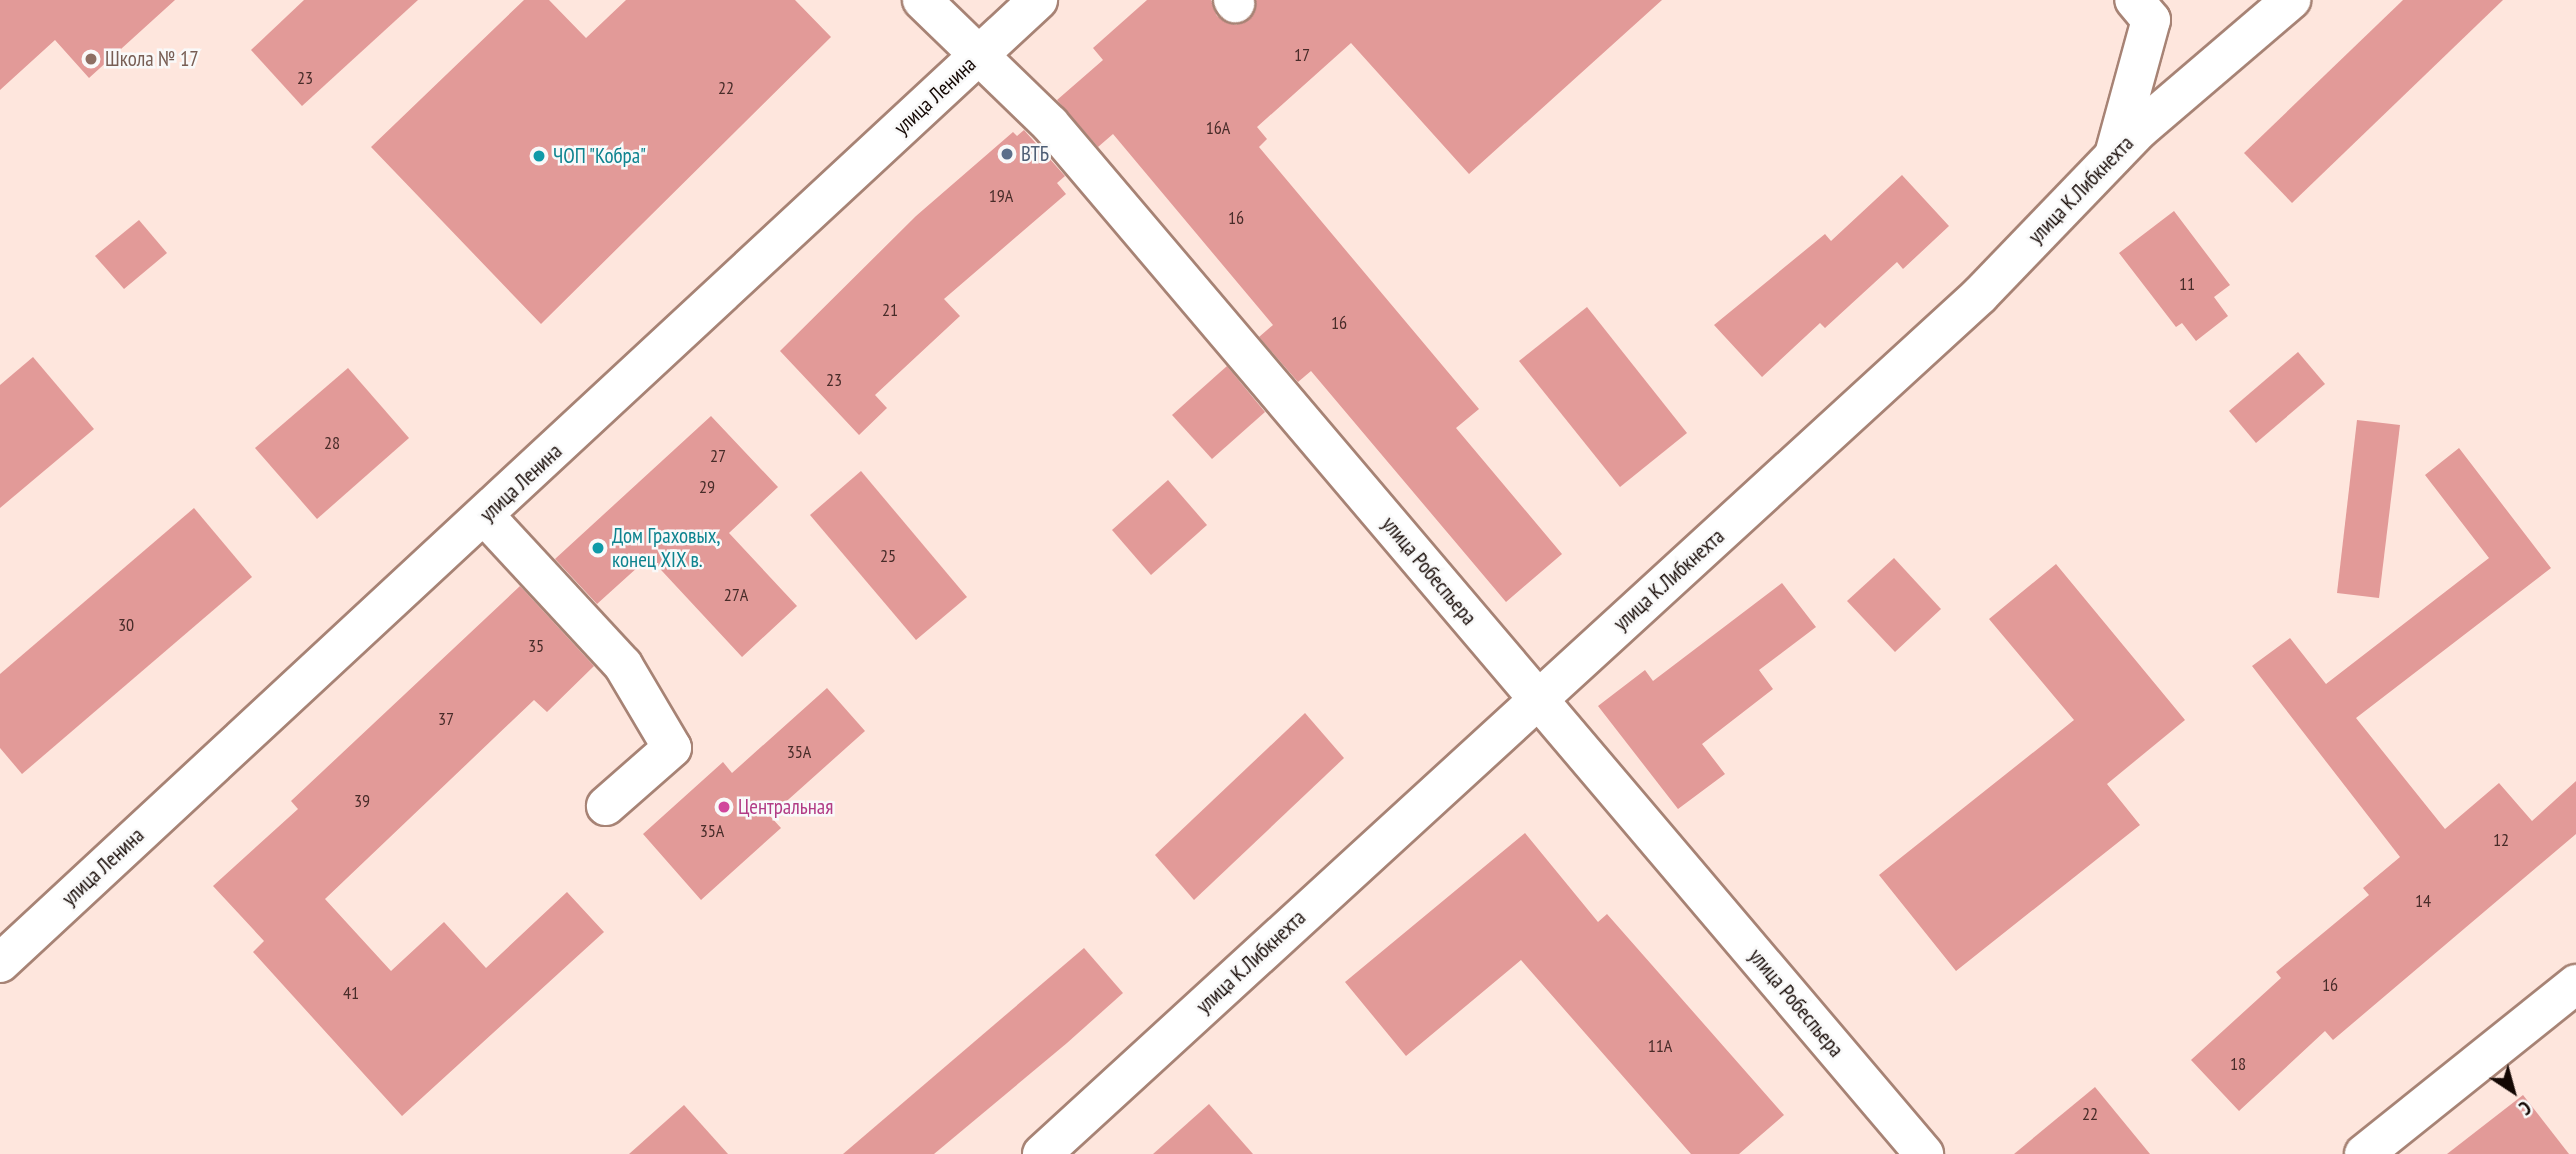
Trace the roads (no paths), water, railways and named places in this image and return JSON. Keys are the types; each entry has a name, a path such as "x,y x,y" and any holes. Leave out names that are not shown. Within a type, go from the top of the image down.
{"street":[{"name":"улица Робеспьера","path":"922,0 980,53 1050,124 1924,1154"},
{"name":"улица Ленина","path":"0,962 485,516 1038,0"},
{"path":"2114,156 2151,20 2134,0"},
{"name":"улица К.Либкнехта","path":"1042,1154 1980,295 2114,156 2291,0"},
{"path":"485,516 623,665 672,748 606,806"},
{"path":"2364,1154 2576,984"}],"place":[{"name":"Школа № 17","path":"91,59"},
{"name":"ВТБ","path":"1007,154"},
{"name":"ЧОП \"Кобра\"","path":"539,156"},
{"name":"Дом Граховых, конец XIX в.","path":"598,548"},
{"name":"Центральная","path":"724,807"}]}
